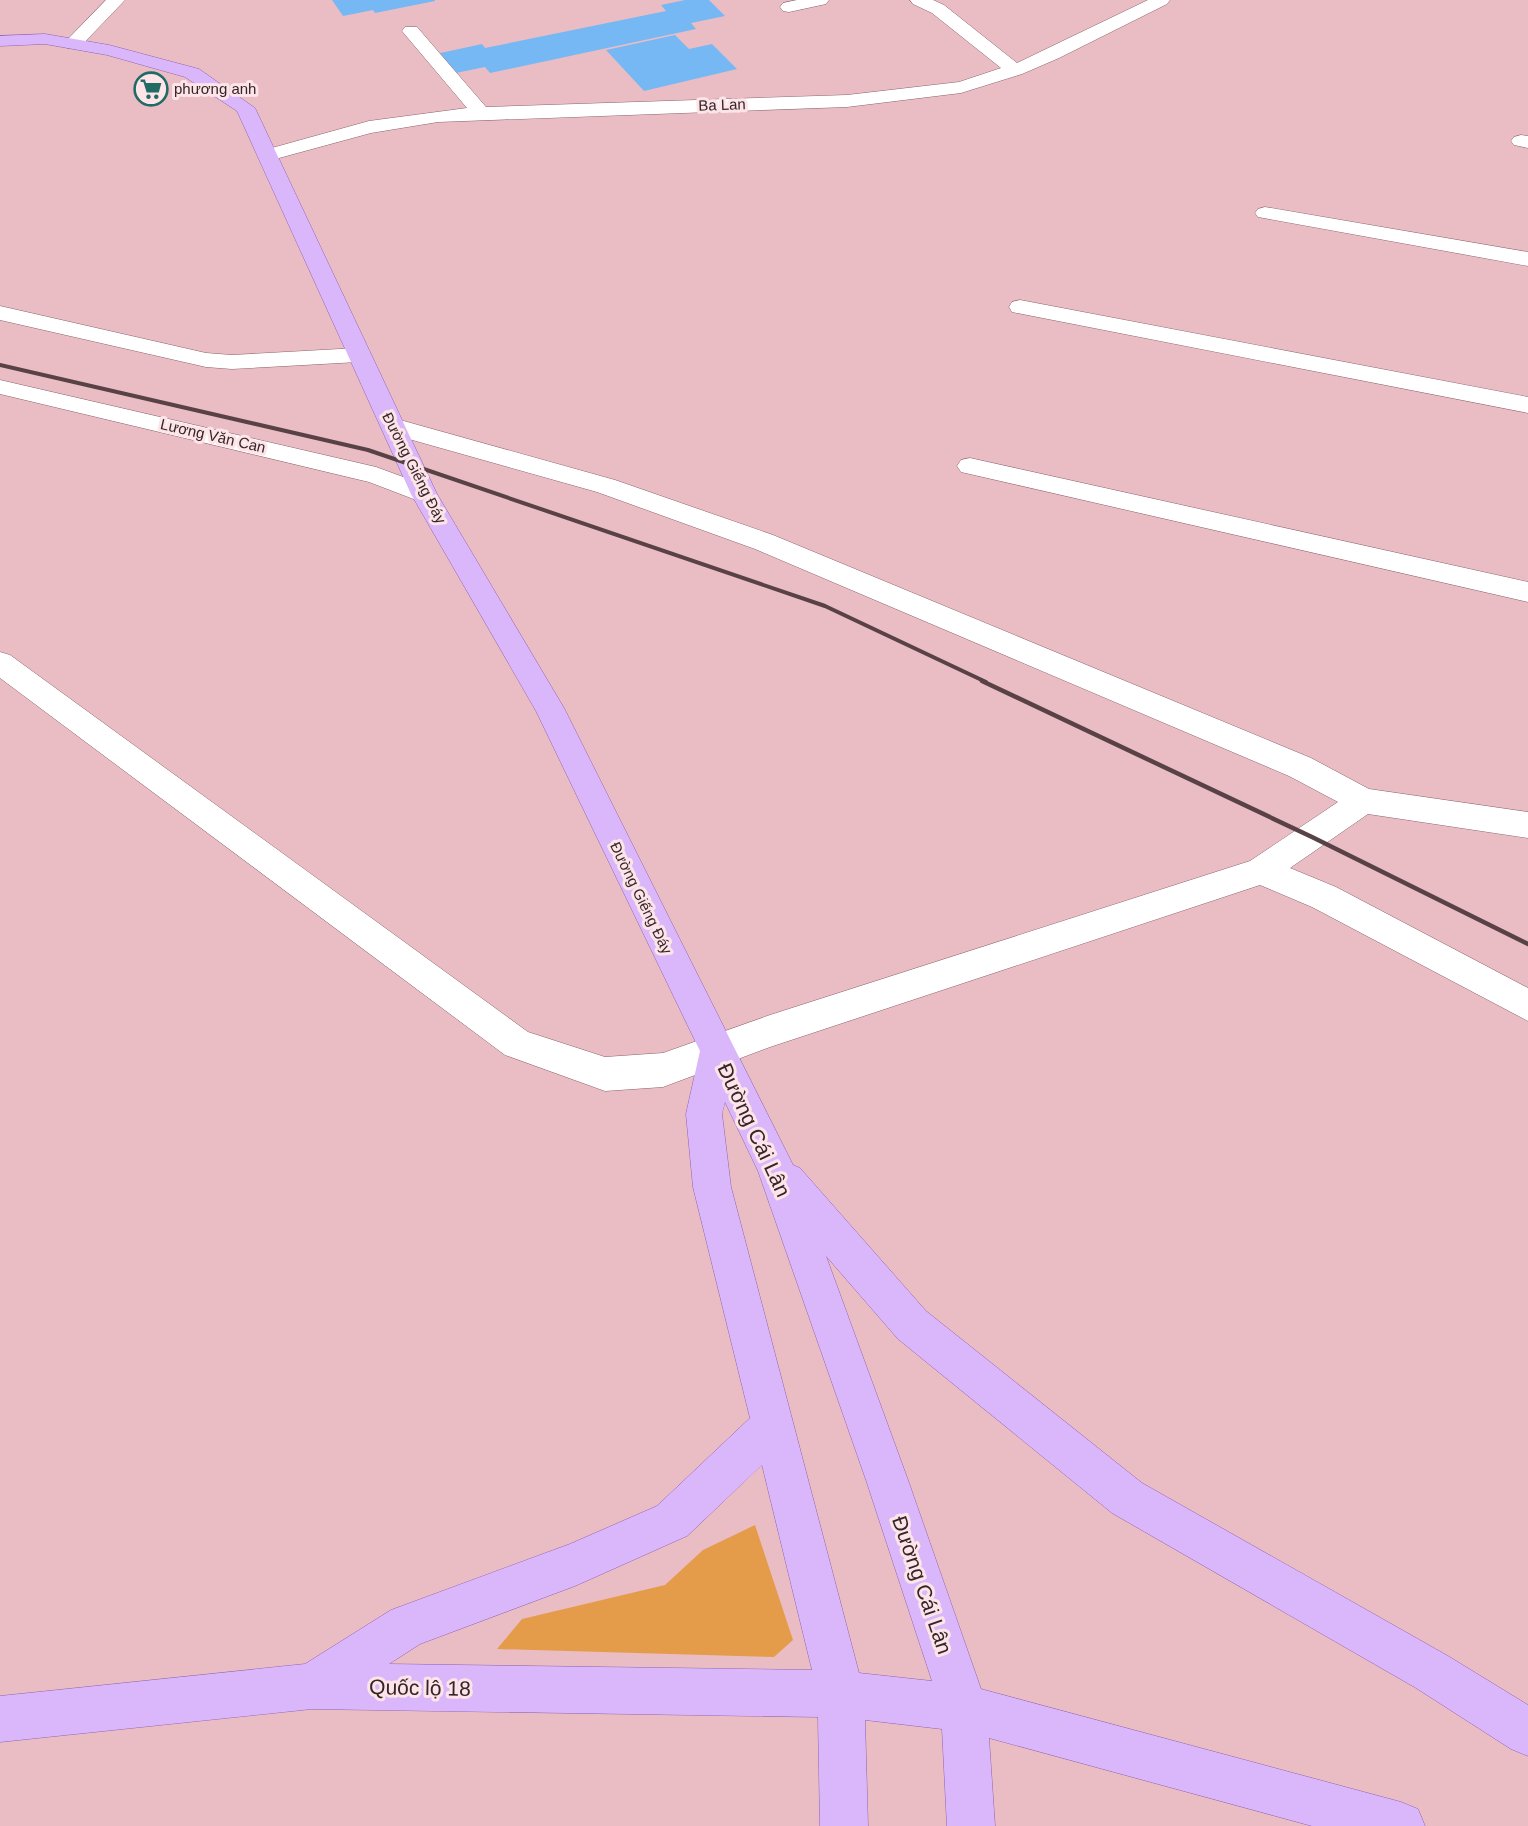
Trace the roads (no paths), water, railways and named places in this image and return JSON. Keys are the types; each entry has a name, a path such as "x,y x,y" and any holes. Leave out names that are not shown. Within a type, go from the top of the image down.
{"main road":[{"name":"Đường Giếng Đáy","path":"0,41 45,39 108,50 192,73 245,108 424,494 549,708 717,1053"},
{"name":"Đường Cái Lân","path":"717,1053 775,1166 887,1480 964,1708 971,1826"},
{"name":"Đường Cái Lân","path":"717,1053 704,1114 712,1187 841,1694 844,1826"},
{"path":"775,1166 912,1325 1127,1498 1431,1672 1528,1732"},
{"path":"312,1686 407,1626 575,1564 672,1521 772,1426"},
{"name":"Quốc lộ 18","path":"0,1719 312,1686 841,1694 964,1708 1401,1826"}],"street":[{"path":"73,44 116,0"},
{"path":"789,7 820,0"},
{"path":"919,0 938,9 1015,70"},
{"name":"Ba Lan","path":"268,155 369,127 438,116 848,101 961,87 1015,70 1161,0"},
{"path":"411,32 481,113"},
{"path":"1265,213 1528,260"},
{"path":"1020,307 1528,405"},
{"path":"0,313 206,360 232,362 358,355"},
{"name":"Lương Văn Can","path":"0,387 376,475 424,494"},
{"path":"393,426 606,486 764,543 1300,767 1363,801 1528,825"},
{"path":"970,466 1528,592"},
{"path":"0,663 517,1044 605,1074 663,1070 717,1053 770,1031 1261,871 1363,801"},
{"path":"1261,871 1324,897 1528,1005"}],"railway":[{"path":"0,365 368,450 825,606 986,682"},
{"path":"982,681 1312,837 1528,944"}],"place":[{"name":"phương anh","path":"151,89"}]}
